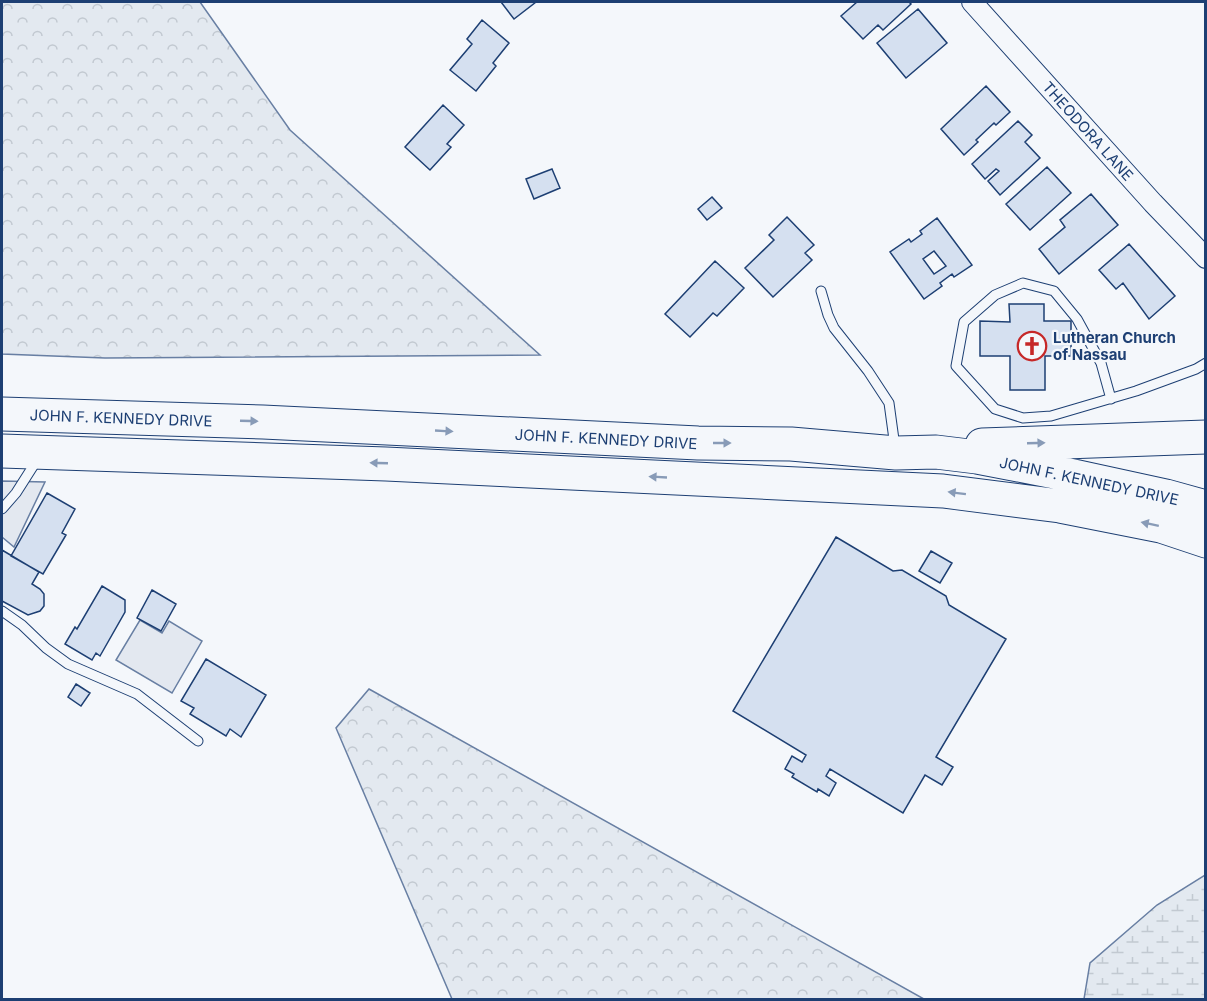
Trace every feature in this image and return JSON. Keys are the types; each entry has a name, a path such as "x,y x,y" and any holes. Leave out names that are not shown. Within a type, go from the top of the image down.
{"highway":[{"name":"JOHN F. KENNEDY DRIVE","path":"2,414 274,422 698,443 791,444 896,453 936,452 977,457 1065,474 1206,507"},
{"path":"936,452 979,445 1206,437"},
{"name":"JOHN F. KENNEDY DRIVE","path":"2,452 398,464 943,491 1060,506 1161,526 1206,542"}],"street":[{"name":"THEODORA LANE","path":"972,2 1153,203 1206,258"}],"lane":[{"path":"1111,399 1101,363 1077,319 1054,291 1023,283 995,295 964,322 956,366 995,409 1023,418 1051,416 1111,399 1196,369 1206,363"},
{"path":"821,291 834,328 889,402 896,453"},
{"path":"2,509 16,493 41,453"},
{"path":"2,611 68,664 137,694 198,741"}],"green space":[{"path":"2,2 200,2 290,130 540,355 105,358 2,354"},
{"path":"369,689 924,999 452,999 336,728"},
{"path":"1205,875 1205,999 1084,999 1090,963 1157,905"}],"shaded area":[{"path":"2,481 45,482 14,547 2,537"},
{"path":"140,620 162,633 169,621 202,641 172,693 116,660"}],"building":[{"path":"501,2 536,2 514,19"},
{"path":"857,2 909,2 911,4 883,30 878,25 863,39 841,16"},
{"path":"918,9 947,43 906,78 877,43"},
{"path":"482,20 509,43 493,63 496,66 476,91 450,70 472,44 467,39"},
{"path":"986,86 1010,112 996,125 994,123 964,155 941,129"},
{"path":"443,105 464,125 447,144 451,147 430,170 405,147"},
{"path":"1018,121 1032,135 1025,142 1040,158 1000,195 988,181 999,171 996,169 985,179 972,164"},
{"path":"1047,167 1071,193 1030,230 1006,204"},
{"path":"552,169 560,188 534,199 526,179"},
{"path":"1091,194 1118,225 1059,274 1039,249 1065,227 1060,220"},
{"path":"712,197 722,208 707,220 698,209"},
{"path":"787,217 814,245 805,253 812,260 773,297 745,268 774,240 769,235"},
{"path":"937,218 972,265 954,277 952,274 940,283 942,286 924,299 890,252 909,239 911,242 922,234 920,231","holes":["934,251 946,266 934,274 923,259"]},
{"path":"1129,244 1175,296 1149,319 1123,283 1116,289 1099,270"},
{"path":"715,261 744,288 717,316 713,313 690,337 665,314"},
{"path":"1009,304 1044,304 1044,321 1071,321 1071,356 1045,356 1045,390 1010,390 1010,356 980,356 980,321 1010,322"},
{"path":"47,493 75,509 62,533 66,535 43,574 11,556"},
{"path":"836,537 893,571 902,570 946,596 949,605 1006,639 936,757 953,767 942,785 925,775 903,813 830,769 826,776 836,783 829,796 818,789 817,792 792,777 794,774 785,769 792,756 802,762 806,755 733,711"},
{"path":"2,550 39,572 32,584 44,594 44,606 40,611 28,615 2,601"},
{"path":"931,551 952,563 940,583 919,571"},
{"path":"102,586 125,600 125,612 100,656 96,653 92,660 65,644 75,627 77,629"},
{"path":"152,590 176,604 161,631 137,618"},
{"path":"206,659 266,695 241,737 230,729 226,736 190,714 194,708 181,701"},
{"path":"76,684 90,693 81,706 68,697"}],"place":[{"name":"Lutheran Church of Nassau","path":"1032,346"}]}
